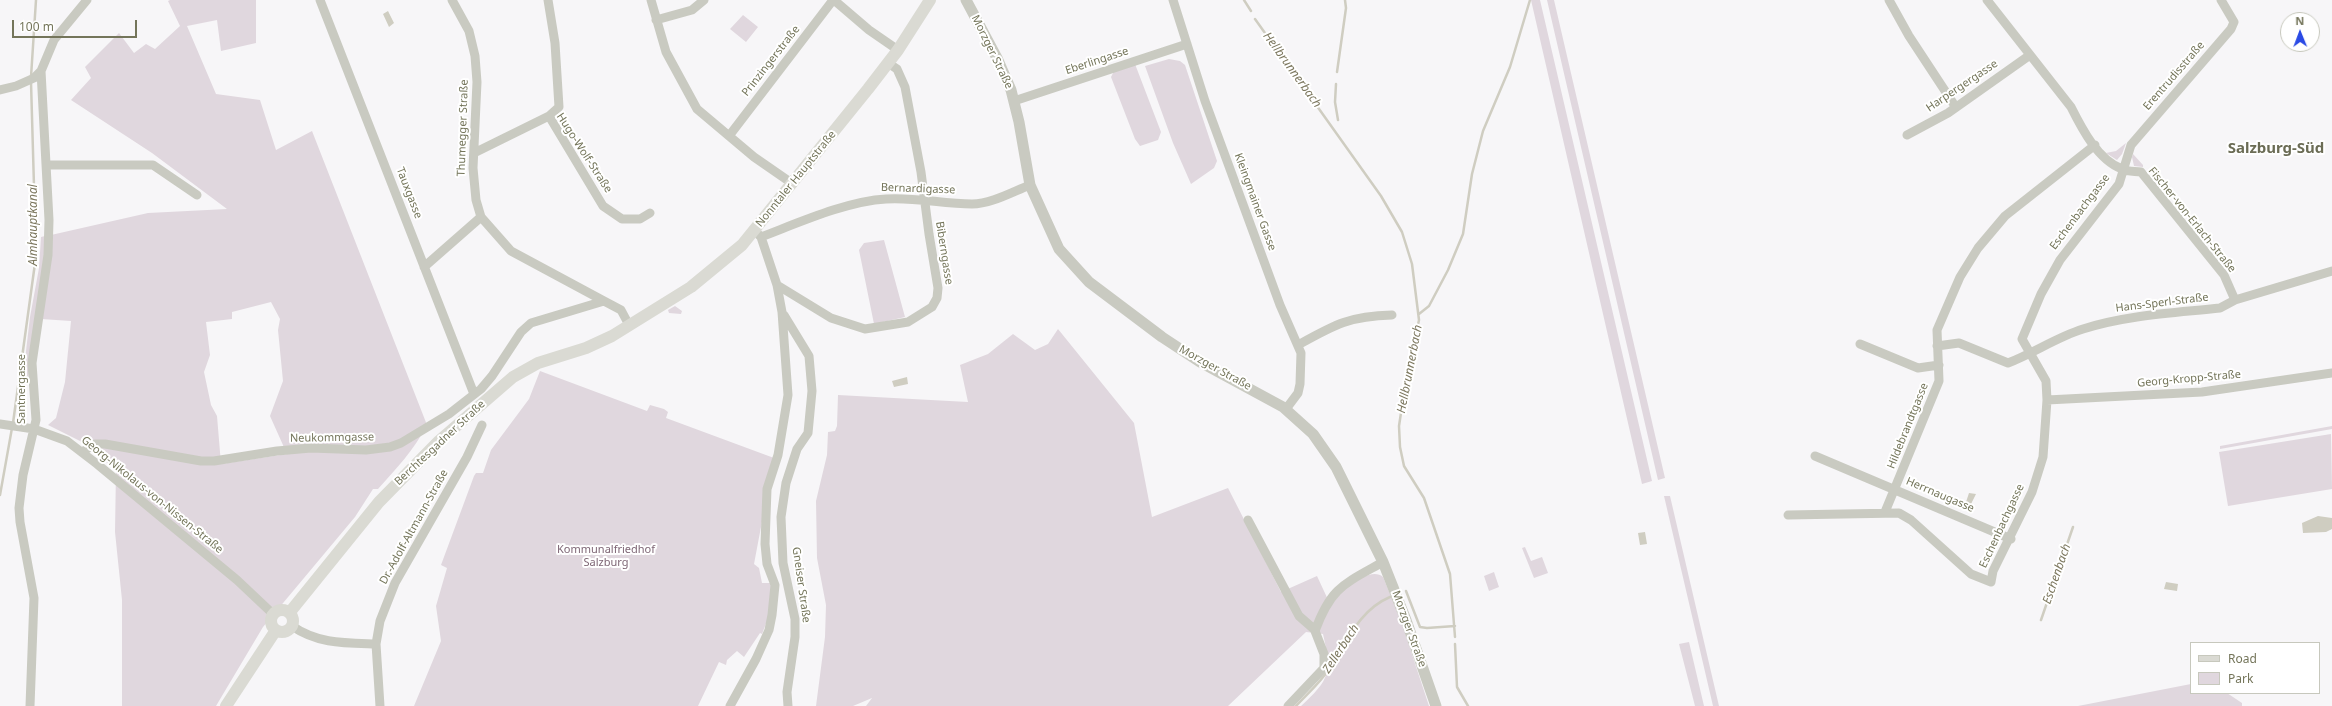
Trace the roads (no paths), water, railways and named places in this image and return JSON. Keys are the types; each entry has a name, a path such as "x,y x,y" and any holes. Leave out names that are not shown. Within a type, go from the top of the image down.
{"main road":[{"name":"Nonntaler Hauptstraße","path":"629,325 692,287 758,234 793,184 898,50 930,0"},
{"name":"Berchtesgadner Straße","path":"290,612 378,502 439,442 513,377 538,363 586,348 606,339 629,325"},
{"path":"283,609 290,612 293,619 292,626 286,631 276,630 270,621 272,614 283,609"},
{"path":"226,706 276,630"}],"street":[{"path":"0,90 30,80 41,71 54,40 87,0"},
{"name":"Tauxgasse","path":"320,0 474,394"},
{"name":"Thumegger Straße","path":"452,0 469,31 475,56 477,82 474,185 481,217 511,251 621,310 629,325"},
{"path":"548,0 555,43 559,107 549,116"},
{"path":"651,0 666,52 685,91 697,109 754,157 793,184"},
{"path":"656,20 692,10 704,0"},
{"path":"834,0 869,30 898,50"},
{"name":"Prinzingerstraße","path":"729,136 834,0"},
{"name":"Morzger Straße","path":"966,0 1004,73 1014,101 1030,185 1059,249 1089,282 1186,354 1286,409 1312,434 1330,458 1383,562 1411,632 1436,706"},
{"name":"Kleingmainer Gasse","path":"1173,0 1205,101 1236,187 1280,305 1301,353 1300,384 1298,393 1286,409"},
{"path":"1889,0 1909,36 1955,106"},
{"name":"Fischer-von-Erlach-Straße","path":"1987,0 2071,107 2080,125 2107,160 2123,170 2141,172 2224,275 2234,300"},
{"name":"Erentrudisstraße","path":"2123,170 2131,145 2231,29 2234,22 2232,15 2221,0"},
{"name":"Eberlingasse","path":"1014,101 1187,44"},
{"name":"Harpergergasse","path":"1907,135 1948,113 1955,106 2030,55"},
{"name":"Biberngasse","path":"777,285 831,318 855,327 865,328 898,325 923,314 932,307 937,298 938,288 924,199 922,172 905,87 897,69 888,63"},
{"name":"Santnergasse","path":"30,706 34,598 20,522 19,508 23,475 36,420 32,363 48,254 50,220 41,71"},
{"name":"Hugo-Wolf-Straße","path":"474,152 549,116 603,206 622,219 640,219 650,213"},
{"name":"Hildebrandtgasse","path":"1885,512 1939,381 1938,328 1960,277 1978,248 2017,204 2095,145"},
{"path":"46,165 153,165 197,195"},
{"name":"Eschenbachgasse","path":"1788,515 1885,512 1899,513 1911,520 1959,565 1971,574 1991,582 1993,571 2011,538 2042,466 2047,400 2046,381 2022,339 2041,294 2060,260 2119,184 2123,170"},
{"name":"Bernardigasse","path":"758,234 874,200 924,199 973,204 994,199 1030,185"},
{"path":"424,266 481,217"},
{"name":"Gneiser Straße","path":"730,706 749,673 769,630 775,600 774,581 767,564 765,544 767,489 778,455 788,395 782,312 777,285 758,234"},
{"name":"Hans-Sperl-Straße","path":"2031,355 2041,347 2082,329 2109,322 2220,308 2234,300 2332,271"},
{"name":"Neukommgasse","path":"82,452 95,444 105,444 201,461 214,461 277,451 311,448 379,449 402,443 424,430 474,394 492,376 518,336 531,323 604,301"},
{"name":"Gneiser Straße","path":"782,312 809,356 812,391 808,433 797,449 786,483 781,517 783,563 795,619 795,638 787,692 788,706"},
{"path":"1298,345 1332,327 1356,317 1392,315"},
{"path":"1938,346 1959,343 2008,363 2031,355"},
{"path":"1860,344 1918,368 1938,365"},
{"name":"Georg-Kropp-Straße","path":"2047,400 2095,399 2202,392 2332,373"},
{"name":"Georg-Nikolaus-von-Nissen-Straße","path":"4,424 34,429 56,436 82,452 237,580 272,614"},
{"name":"Dr.-Adolf-Altmann-Straße","path":"380,706 376,644 380,621 395,583 467,457 482,425"},
{"name":"Herrnaugasse","path":"1815,456 2011,538"},
{"path":"1248,520 1298,616 1316,630 1324,654 1324,668 1288,706"},
{"path":"1316,630 1336,591 1383,562"},
{"path":"292,626 309,637 324,641 376,644"}],"waterway":[{"name":"Almhauptkanal","path":"31,77 36,0"},
{"name":"Hellbrunnerbach","path":"1244,0 1251,11"},
{"path":"1337,72 1346,8 1345,0"},
{"path":"1419,314 1429,306 1448,270 1463,234 1472,174 1483,131 1510,67 1530,0"},
{"name":"Hellbrunnerbach","path":"1255,19 1381,196 1402,232 1412,264 1419,320 1406,380 1399,426 1400,447 1404,466 1424,498 1450,574 1455,637"},
{"name":"Almhauptkanal","path":"13,423 36,256 31,82"},
{"path":"1336,84 1335,102 1338,120"},
{"name":"Almhauptkanal","path":"0,495 12,428"},
{"name":"Eschenbach","path":"2041,620 2073,527"},
{"name":"Zellerbach","path":"1406,591 1420,627 1455,626"},
{"name":"Zellerbach","path":"1296,706 1318,684 1362,618 1379,603 1390,597"},
{"name":"Hellbrunnerbach","path":"1455,644 1457,687 1468,706"}],"district":[{"name":"Salzburg-Süd","path":"2276,149"}],"park label":[{"name":"Kommunalfriedhof Salzburg","path":"606,556"}]}
